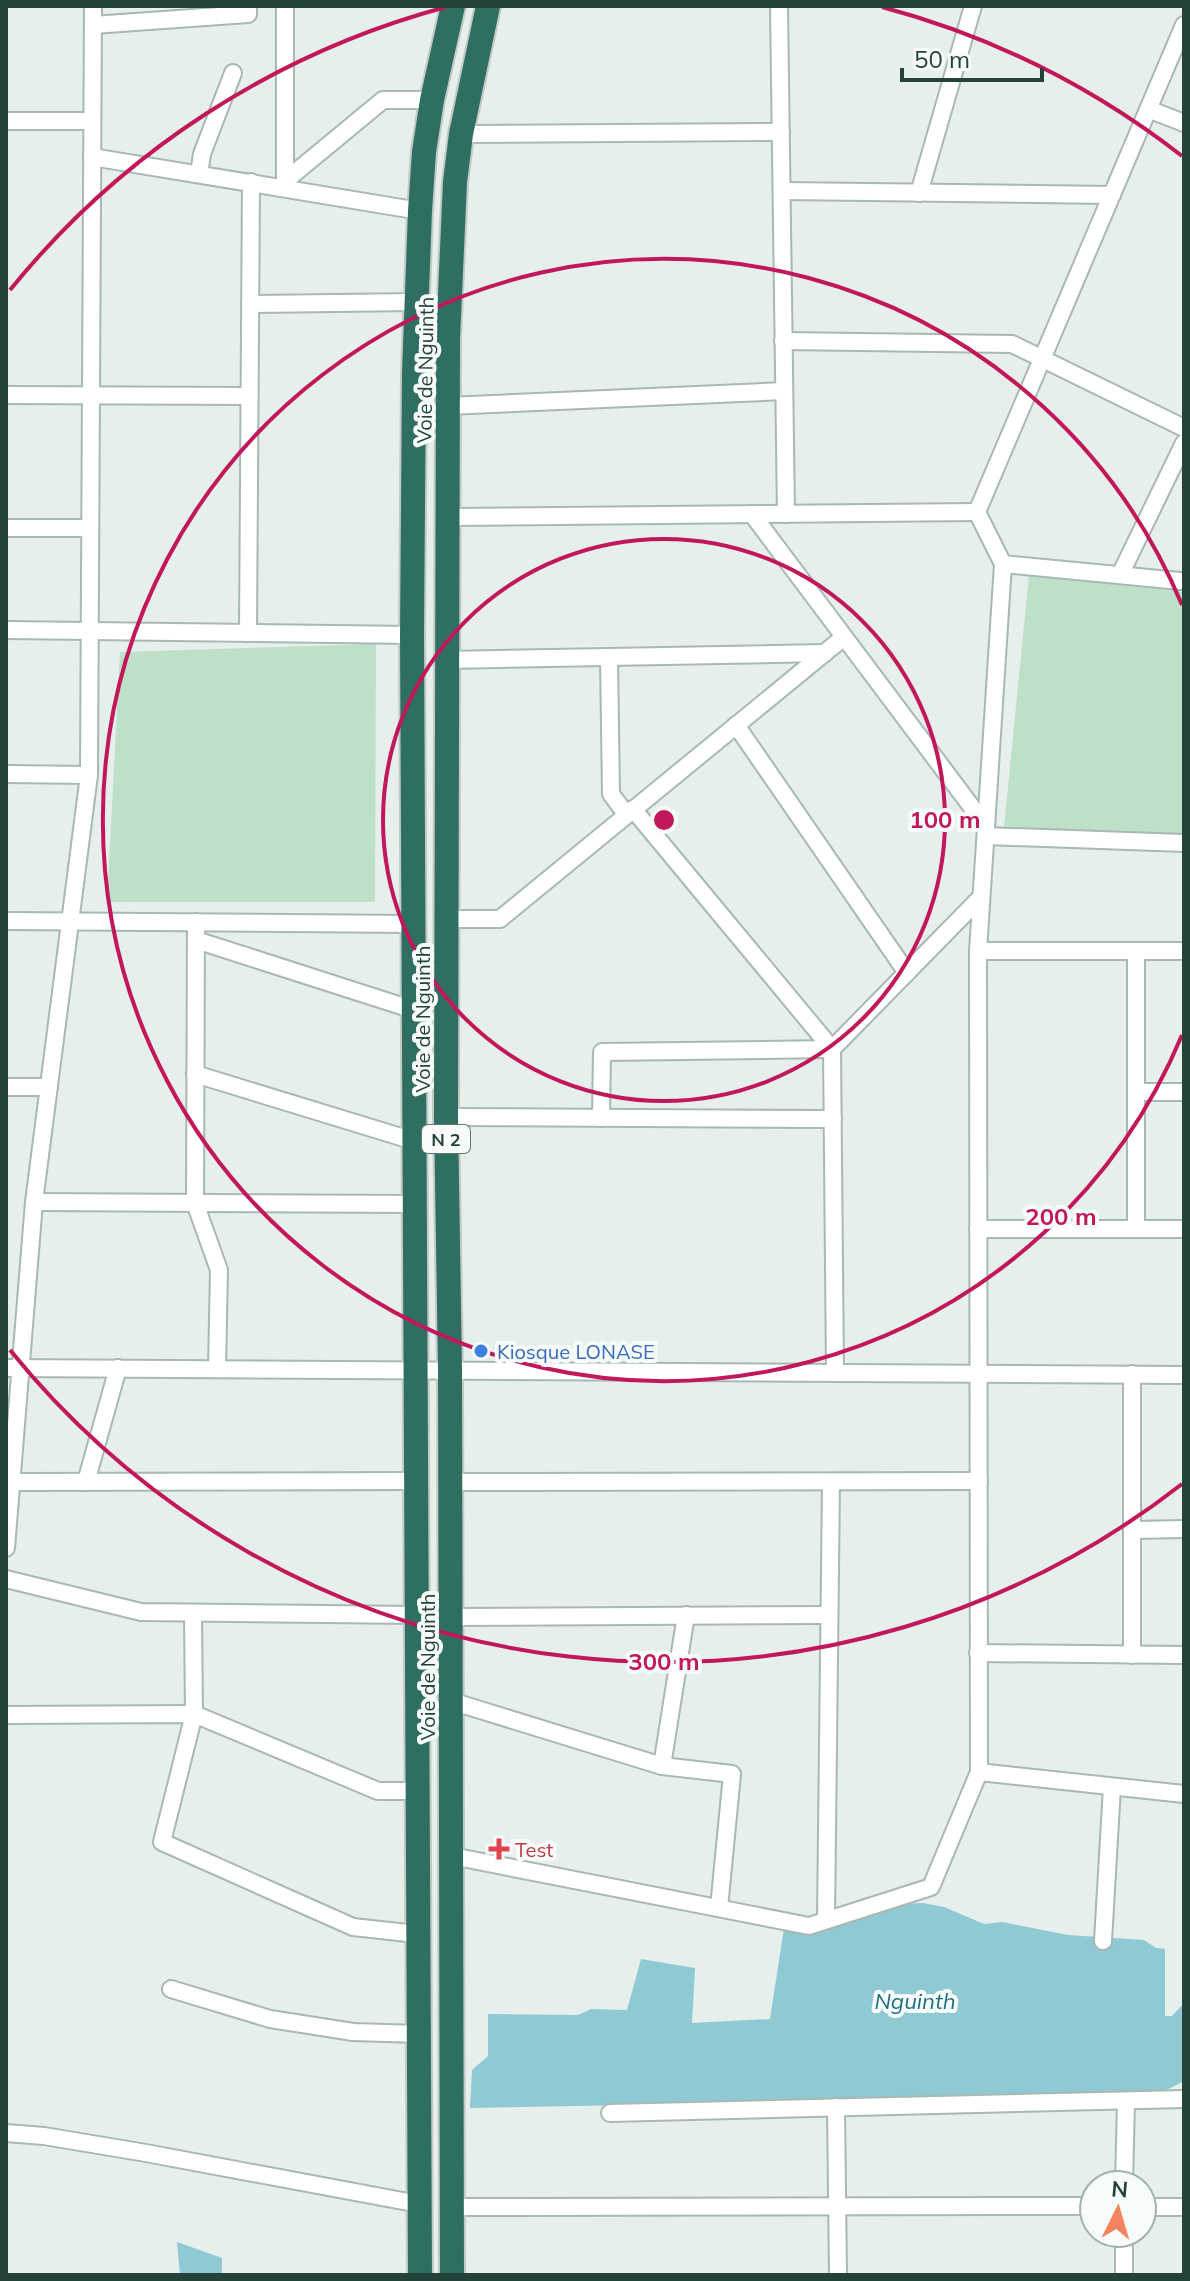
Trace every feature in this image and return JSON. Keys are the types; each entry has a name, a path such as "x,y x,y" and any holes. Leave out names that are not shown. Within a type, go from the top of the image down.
{"highway":[{"name":"Voie de Nguinth","path":"420,2275 412,635 416,302 424,152 453,6"},
{"name":"Voie de Nguinth","path":"452,2275 450,1370 446,1117 448,406 451,256 461,134 488,6"},
{"path":"443,52 476,60"}],"street":[{"path":"6,1548 11,1482 13,1368 89,775 93,6"},
{"path":"93,25 172,13 248,14 248,6"},
{"path":"285,6 285,185"},
{"path":"779,6 786,514"},
{"path":"919,193 973,6"},
{"path":"452,1856 809,1926 931,1887 979,1772 978,951 1003,564 977,512 1184,25"},
{"path":"199,174 202,154 233,73"},
{"path":"285,185 383,100 432,100"},
{"path":"1148,109 1184,123"},
{"path":"6,121 92,121"},
{"path":"461,134 781,132"},
{"path":"92,157 285,185 420,211"},
{"path":"248,633 251,182"},
{"path":"782,191 1112,195"},
{"path":"250,304 416,302"},
{"path":"783,341 1012,344 1184,428"},
{"path":"448,406 784,391"},
{"path":"6,395 249,396"},
{"path":"1120,575 1184,443"},
{"path":"447,517 977,512"},
{"path":"752,514 986,831"},
{"path":"6,528 90,528"},
{"path":"1003,564 1180,581"},
{"path":"6,630 412,635"},
{"path":"447,919 500,919 844,637"},
{"path":"447,660 825,653"},
{"path":"609,657 611,794 832,1049 835,1373"},
{"path":"736,725 907,973"},
{"path":"6,774 89,775"},
{"path":"986,831 1184,843"},
{"path":"601,1118 602,1052 832,1049 981,897"},
{"path":"6,921 70,921 196,931 414,924"},
{"path":"196,931 414,1010"},
{"path":"196,931 195,1203 219,1270 217,1369"},
{"path":"978,951 1184,951"},
{"path":"1136,951 1136,1229"},
{"path":"195,1074 414,1141"},
{"path":"6,1087 49,1087"},
{"path":"1136,1092 1184,1092"},
{"path":"446,1117 833,1119"},
{"path":"34,1202 414,1204"},
{"path":"978,1229 1184,1229"},
{"path":"13,1368 1184,1375"},
{"path":"86,1482 118,1368"},
{"path":"1132,1374 1132,1655"},
{"path":"11,1482 415,1481"},
{"path":"450,1482 979,1481"},
{"path":"826,1920 831,1482"},
{"path":"1132,1530 1184,1529"},
{"path":"6,1579 141,1612 416,1615"},
{"path":"193,1613 194,1714 162,1842 353,1927 417,1934"},
{"path":"662,1766 686,1615"},
{"path":"451,1617 829,1615"},
{"path":"978,1653 1184,1655"},
{"path":"451,1701 662,1766 732,1774 719,1908"},
{"path":"6,1715 194,1714 378,1791 417,1791"},
{"path":"979,1772 1184,1794"},
{"path":"1103,1941 1112,1787"},
{"path":"171,1989 270,2019 353,2032 418,2034"},
{"path":"610,2113 1184,2099"},
{"path":"1124,2169 1126,2101"},
{"path":"836,2107 838,2275"},
{"path":"6,2133 132,2150 419,2204"},
{"path":"452,2207 1078,2206"},
{"path":"1158,2207 1184,2207"},
{"path":"1124,2249 1124,2275"}],"green space":[{"path":"1029,575 1184,592 1184,835 1004,828"},
{"path":"376,644 375,902 107,902 120,652"}],"water":[{"name":"Nguinth","path":"923,1903 944,1907 984,1924 1002,1922 1068,1935 1144,1940 1156,1948 1165,1949 1165,2016 1172,2016 1184,2003 1184,2081 1157,2095 470,2108 472,2070 488,2056 488,2014 578,2015 591,2009 627,2010 641,1959 695,1968 692,2023 770,2019 784,1928 898,1904"},
{"path":"177,2242 222,2258 222,2275 180,2275"}],"place":[{"name":"Kiosque LONASE","path":"481,1351"},
{"name":"Test","path":"499,1849"}]}
